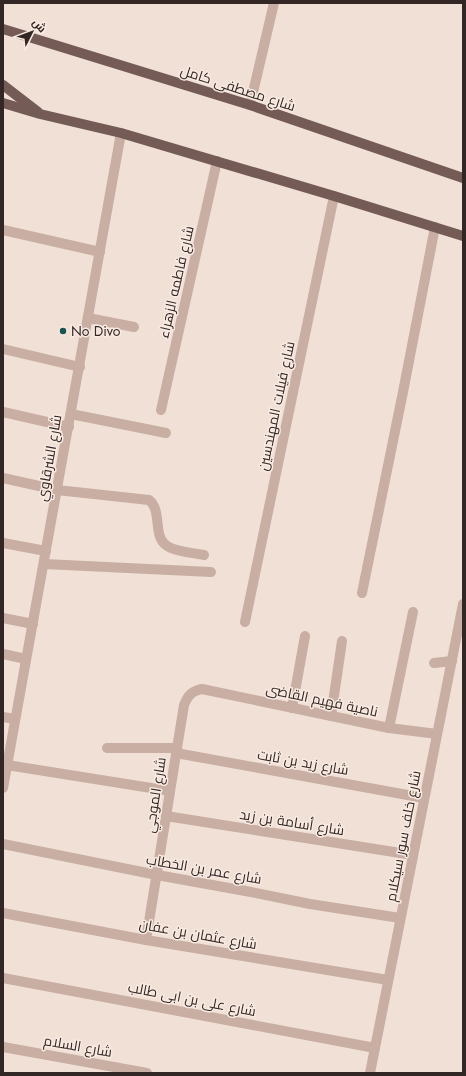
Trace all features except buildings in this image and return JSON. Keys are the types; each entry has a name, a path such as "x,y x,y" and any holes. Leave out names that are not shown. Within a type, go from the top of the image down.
{"main road":[{"name":"شارع مصطفى كامل","path":"3,29 250,105 463,178"},
{"path":"3,85 40,114"},
{"path":"3,103 40,114 122,132 463,236"}],"street":[{"path":"250,105 274,3"},
{"name":"شارع الشرقاوي","path":"3,784 122,132"},
{"name":"شارع فاطمه الزهراء","path":"162,410 217,161"},
{"name":"شارع فيلات المهندسين","path":"245,622 334,196"},
{"path":"362,594 435,227"},
{"path":"3,230 100,252"},
{"path":"88,318 134,328"},
{"path":"3,349 80,367"},
{"path":"3,412 69,427"},
{"path":"71,414 166,433"},
{"path":"3,478 57,490 149,500 155,506 159,536 164,544 171,548 204,555"},
{"path":"3,542 46,551"},
{"path":"44,564 211,572"},
{"name":"شارع خلف سور سيكلام","path":"370,1073 463,604"},
{"path":"389,728 413,612"},
{"path":"3,618 33,624"},
{"path":"292,708 306,636"},
{"path":"331,716 342,641"},
{"path":"3,654 26,658"},
{"path":"434,663 452,662"},
{"name":"ناصية فهيم القاضى","path":"202,689 389,728 437,734"},
{"name":"شارع الموجي","path":"146,940 184,705 187,697 194,691 202,689"},
{"path":"3,717 15,719"},
{"name":"شارع زيد بن ثابت","path":"106,748 177,750 424,798"},
{"path":"7,765 170,791"},
{"name":"شارع أسامة بن زيد","path":"166,816 413,855"},
{"name":"شارع عمر بن الخطاب","path":"3,844 157,876 310,904 400,918"},
{"name":"شارع عثمان بن عفان","path":"3,913 146,940 388,980"},
{"name":"شارع على بن ابى طالب","path":"3,978 375,1048"},
{"name":"شارع السلام","path":"3,1047 147,1073"}],"place":[{"name":"No Divo","path":"63,331"}]}
